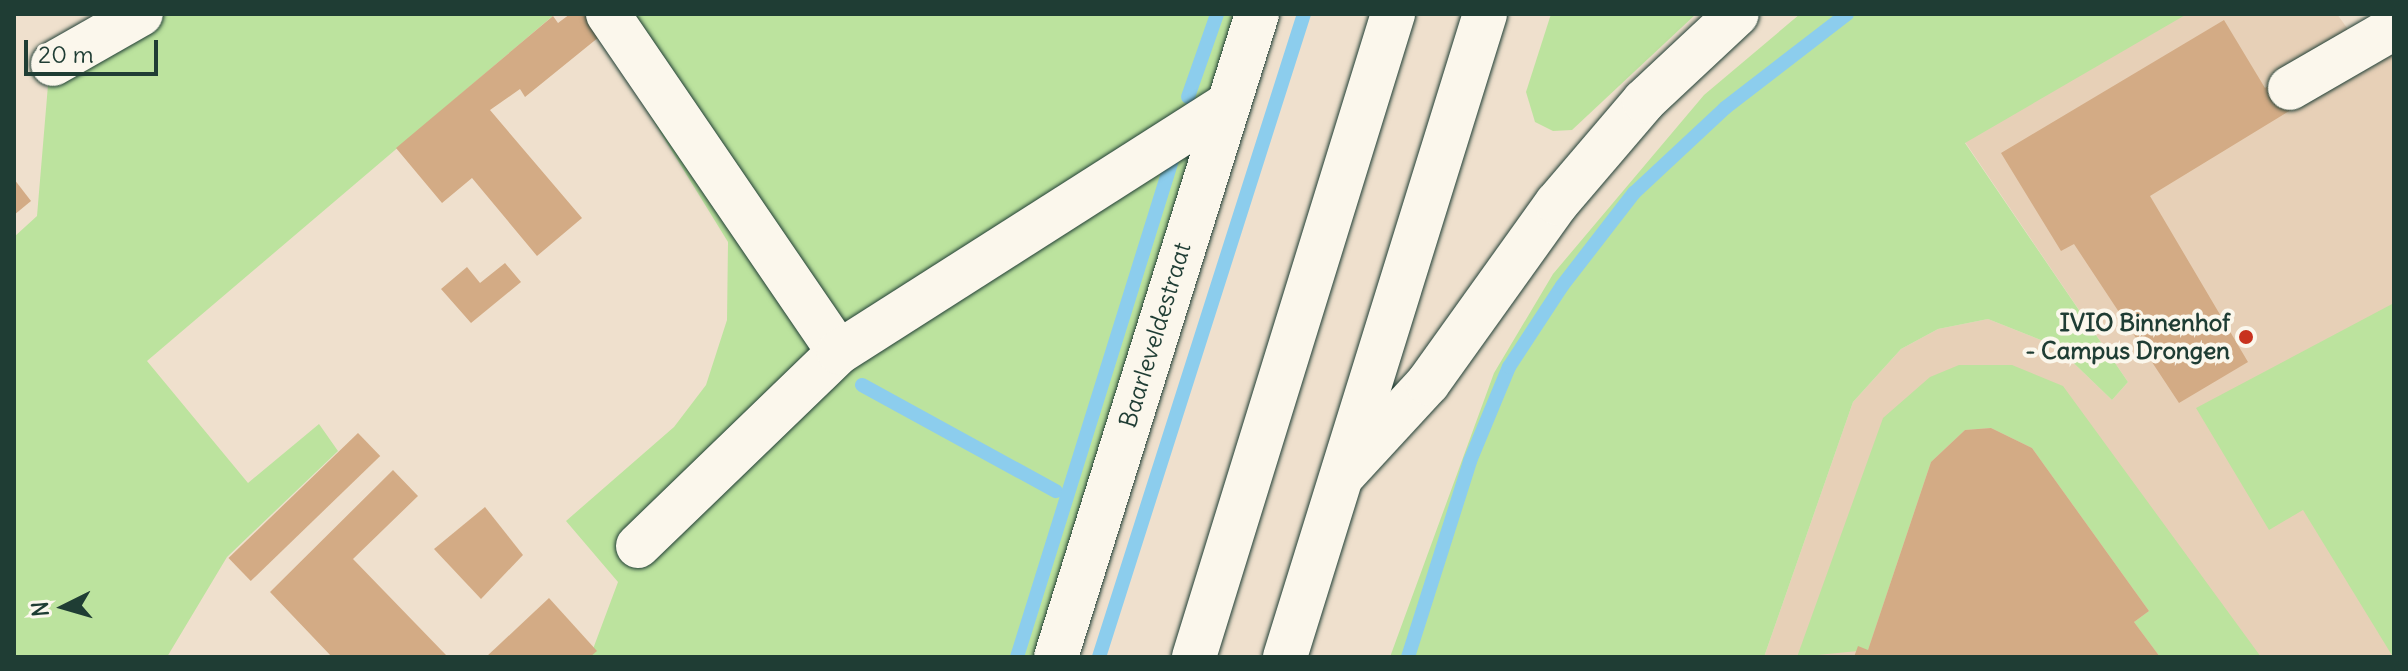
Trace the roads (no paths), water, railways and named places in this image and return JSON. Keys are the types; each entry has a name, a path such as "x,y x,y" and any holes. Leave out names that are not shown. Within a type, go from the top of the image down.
{"main road":[{"path":"53,64 141,14"},
{"path":"608,14 839,352"},
{"name":"Baarleveldestraat","path":"1056,657 1226,105 1257,14"},
{"path":"1194,657 1393,14"},
{"path":"1285,657 1336,484 1485,14"},
{"path":"1336,484 1428,383 1586,169 1644,101 1737,14"},
{"path":"2290,88 2394,28"},
{"path":"638,546 839,352 1226,105"}],"waterway":[{"path":"1188,97 1217,14"},
{"path":"1099,657 1304,14"},
{"path":"1408,657 1470,461 1509,367 1562,286 1634,193 1725,108 1847,14"},
{"path":"1017,657 1173,157"},
{"path":"862,385 1056,491"}],"place":[{"name":"IVIO Binnenhof - Campus Drongen","path":"2246,337"}]}
